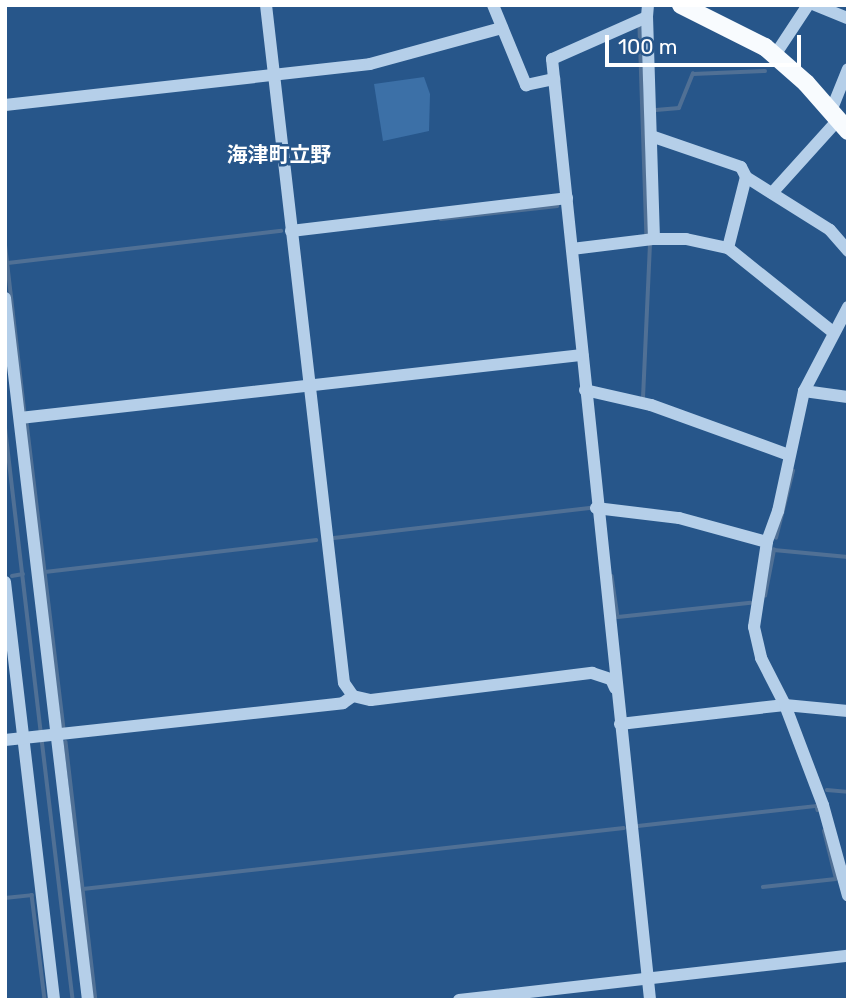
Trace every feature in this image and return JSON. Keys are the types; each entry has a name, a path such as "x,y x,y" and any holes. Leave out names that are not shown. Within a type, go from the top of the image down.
{"main road":[{"path":"686,6 730,26 775,55 839,121"}],"street":[{"path":"266,5 342,671 353,696"},
{"path":"493,5 526,85 554,79"},
{"path":"775,55 808,5"},
{"path":"815,5 848,18"},
{"path":"650,1000 596,508 552,59 647,11 654,239"},
{"path":"5,105 370,64 502,28"},
{"path":"772,194 839,121 848,69"},
{"path":"651,136 741,167 746,177 830,230 848,251"},
{"path":"728,248 746,177"},
{"path":"291,231 567,198"},
{"path":"572,249 654,239 686,239 728,248 833,332"},
{"path":"5,298 88,1000"},
{"path":"848,307 804,391 767,542 754,627 761,657 785,705 823,804 844,868 848,896"},
{"path":"20,418 582,355"},
{"path":"585,390 651,405 789,455"},
{"path":"804,391 848,397"},
{"path":"596,508 679,518 767,542"},
{"path":"5,582 27,737 54,1000"},
{"path":"5,740 343,703 353,696 371,700 592,673 603,674 615,689"},
{"path":"620,724 785,705 848,711"},
{"path":"459,1000 848,956"}],"shaded area":[{"path":"424,77 430,94 429,131 383,141 374,84"}],"waterway":[{"path":"640,28 647,235"},
{"path":"656,110 679,108 693,74 765,71"},
{"path":"441,219 557,206"},
{"path":"8,263 281,231"},
{"path":"5,241 25,413"},
{"path":"643,398 650,246"},
{"path":"27,423 64,727"},
{"path":"5,424 41,732"},
{"path":"776,538 793,471"},
{"path":"334,538 589,508"},
{"path":"45,572 316,540"},
{"path":"765,596 774,550 848,557"},
{"path":"12,576 23,574"},
{"path":"612,576 618,617 750,603"},
{"path":"42,739 73,1000"},
{"path":"66,742 96,1000"},
{"path":"827,790 848,792"},
{"path":"638,826 817,806 818,810"},
{"path":"83,889 624,828"},
{"path":"763,887 836,879 824,831"},
{"path":"5,898 32,895 45,1000"}],"district":[{"name":"海津町立野","path":"279,155"}]}
